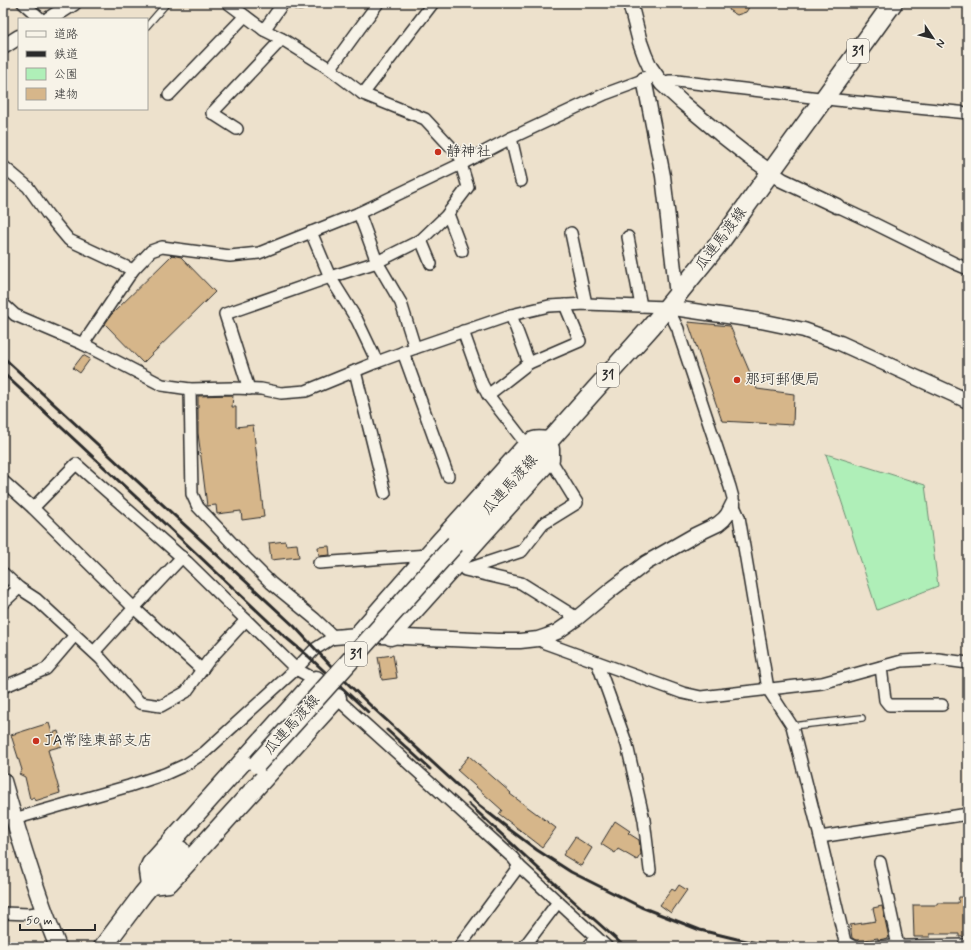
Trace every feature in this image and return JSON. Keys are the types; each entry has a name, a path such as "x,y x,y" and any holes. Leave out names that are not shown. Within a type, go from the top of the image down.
{"main road":[{"name":"瓜連馬渡線","path":"103,947 150,885 177,853 456,544 549,450 721,241 893,3"},
{"path":"358,635 527,445 532,441 540,440 549,450 458,570 391,636"},
{"path":"316,680 151,864 148,871 150,885 169,883 337,698"},
{"path":"3,781 44,912 58,947"}],"street":[{"path":"51,18 74,3"},
{"path":"264,30 283,3"},
{"path":"297,3 301,3"},
{"path":"330,69 378,3"},
{"path":"363,94 433,3"},
{"path":"630,3 640,42 654,79 672,301 678,329 730,487 733,504 739,517 768,689 792,726 845,942 854,947 968,945"},
{"path":"27,4 40,18"},
{"path":"230,4 264,30 282,39 330,69 363,94 425,119 463,163 468,187 448,214 422,240 377,262 225,314 249,389"},
{"path":"169,95 245,16"},
{"path":"3,47 18,38"},
{"path":"238,129 212,113 282,39"},
{"path":"654,79 720,134 782,180 968,269"},
{"path":"83,344 133,270 151,251 162,247 230,256 259,252 359,213 511,138 605,94 654,79 968,113"},
{"path":"511,138 521,181"},
{"path":"3,166 28,188 69,240 133,270"},
{"path":"359,213 377,262 401,303 415,348"},
{"path":"448,214 462,251"},
{"path":"311,232 330,277 357,320 377,362"},
{"path":"571,233 586,304"},
{"path":"628,236 641,306"},
{"path":"422,240 431,264"},
{"path":"3,304 15,315 83,344 162,385 190,390 232,388 261,389 282,393 306,391 403,352 463,331 511,315 549,306 586,304 641,306 672,301 804,330 840,343 968,401"},
{"path":"488,395 529,363 580,341 565,305"},
{"path":"511,315 529,363"},
{"path":"463,331 482,384 488,395 527,445"},
{"path":"403,352 448,476"},
{"path":"355,371 385,493"},
{"path":"190,390 192,494 198,507 271,583 315,619 334,637"},
{"path":"458,570 522,551 543,524 577,503 549,450"},
{"path":"32,508 76,464 182,557 296,668 316,680 337,698 513,858 519,866 607,947"},
{"path":"3,481 134,608 202,670"},
{"path":"14,819 129,786 165,774 185,765 205,752 315,650 334,637 358,635 520,641 538,639 557,632 646,563 695,535 718,524 728,514 733,504"},
{"path":"319,563 428,555"},
{"path":"94,652 182,557"},
{"path":"458,570 521,583 577,618"},
{"path":"3,573 19,588 36,599 101,658 140,703 161,706 186,692 209,660 246,620"},
{"path":"3,603 19,588"},
{"path":"3,688 46,669 75,635"},
{"path":"538,639 545,643 683,693 701,697 822,683 902,661 938,659 968,663"},
{"path":"597,662 627,745 644,820 650,870"},
{"path":"882,667 885,700 889,706 942,705"},
{"path":"820,838 968,814"},
{"path":"880,862 898,946"},
{"path":"459,947 519,866"},
{"path":"524,947 558,902"},
{"path":"3,913 29,914 44,912"},
{"path":"588,947 596,937"}],"lane":[{"path":"148,25 167,3"},
{"path":"792,726 862,718"}],"green space":[{"path":"826,454 925,485 938,586 877,610"}],"building":[{"path":"726,3 750,3 746,12 737,15 730,11"},
{"path":"172,255 181,257 215,292 143,363 105,324 111,315"},
{"path":"688,322 730,326 757,389 794,394 793,425 722,421"},
{"path":"83,355 90,359 80,373 73,368"},
{"path":"233,395 232,407 236,407 236,427 253,425 264,517 242,520 241,511 217,514 216,505 207,506 198,433 198,396"},
{"path":"285,541 286,545 297,544 299,557 271,560 269,543"},
{"path":"329,546 330,555 319,556 318,547"},
{"path":"393,655 397,678 382,680 378,657"},
{"path":"49,723 52,733 58,731 62,746 48,750 60,793 35,801 34,797 30,799 25,777 19,774 22,770 11,735"},
{"path":"469,756 511,793 510,794 556,828 542,847 499,814 502,810 457,770"},
{"path":"615,821 630,831 628,833 639,840 641,854 637,860 618,849 615,853 601,844"},
{"path":"575,837 592,848 581,866 563,855"},
{"path":"679,885 687,890 671,913 660,905 672,889 675,891"},
{"path":"959,897 968,897 968,936 959,937 959,934 930,934 930,937 914,937 913,905 958,903"},
{"path":"882,906 889,938 878,940 878,938 856,940 852,938 850,925 876,921 873,908"}],"railway":[{"path":"3,357 294,626 343,679 371,706 480,806 509,829 537,850 571,872 641,907 700,930 777,947"},
{"path":"3,373 284,636 308,656 368,712"},
{"path":"387,730 430,769"},
{"path":"469,804 625,947"}],"place":[{"name":"静神社","path":"438,152"},
{"name":"那珂郵便局","path":"737,380"},
{"name":"JA常陸東部支店","path":"36,741"}]}
